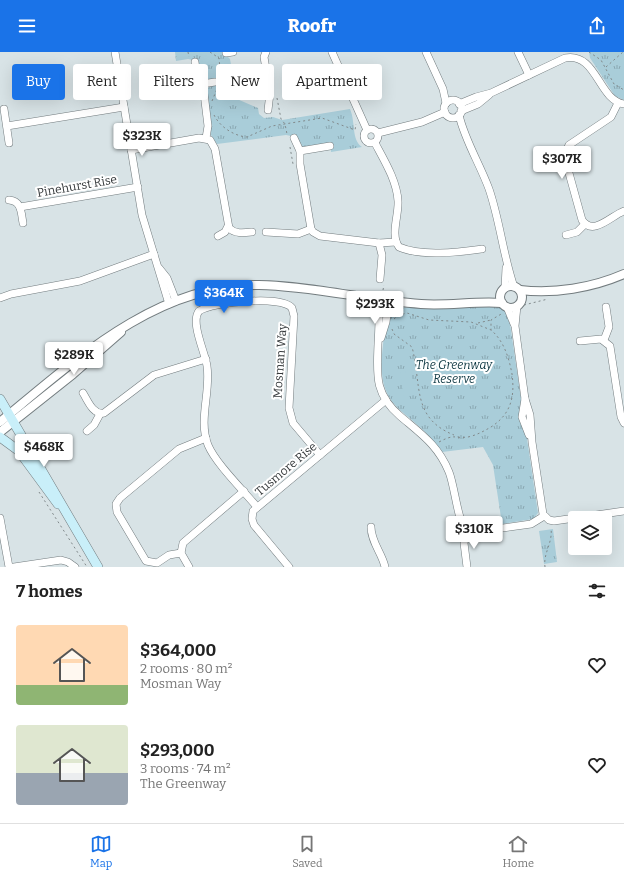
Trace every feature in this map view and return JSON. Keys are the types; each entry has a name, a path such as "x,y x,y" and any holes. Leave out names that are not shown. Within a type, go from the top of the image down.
{"main road":[{"path":"0,399 72,520 98,567"},
{"path":"0,437 19,451 49,494 72,520"}],"street":[{"path":"114,52 142,215 158,266 167,278 172,303"},
{"path":"265,52 264,60 270,93 268,110"},
{"path":"332,52 367,130"},
{"path":"426,52 443,89 455,109 483,173 492,199 506,264 517,289 519,303 515,326"},
{"path":"518,52 529,75"},
{"path":"367,130 374,130 378,133 422,122 445,112 448,116 455,109 476,97 491,93 574,54 585,55 612,98 621,104 611,117 569,145 564,152 581,216 585,224 589,226 597,226 624,212"},
{"path":"208,83 215,82"},
{"path":"204,100 208,126 206,138"},
{"path":"7,126 124,106"},
{"path":"4,109 9,143"},
{"path":"367,130 364,134 364,139 368,143 375,143"},
{"path":"375,143 378,140 378,133"},
{"path":"131,150 206,138 212,142 215,148 228,226 225,232 218,236"},
{"path":"294,138 300,151 300,164 311,229 313,232 320,236 379,243 396,242"},
{"path":"375,143 398,194 396,242 403,249 430,252 451,252 482,249"},
{"path":"300,151 330,146"},
{"name":"Pinehurst Rise","path":"20,207 138,187"},
{"path":"10,200 16,201 20,207 23,223"},
{"path":"566,235 577,232 585,224"},
{"path":"228,226 235,232 252,232"},
{"path":"266,232 298,234 311,229"},
{"path":"379,243 382,255 380,279"},
{"path":"0,298 11,294 80,281 154,254"},
{"path":"506,264 503,291 505,305 515,326 525,399 522,417 532,442 544,516"},
{"path":"0,432 12,418 82,361 111,334 172,303 204,292 256,285 289,287 439,305 476,302 505,305 519,303 540,293 595,284 624,274"},
{"path":"476,302 503,291 517,289 540,293"},
{"path":"384,299 386,322 378,352 378,379 386,400 401,416 423,434 440,454 456,490 461,524 467,532"},
{"name":"Mosman Way","path":"257,507 214,456 206,438 204,422 208,373 206,359 195,321 196,314 202,309 250,302 282,302 290,305 294,316 288,408 293,423 320,455"},
{"path":"604,340 609,327 606,307"},
{"path":"580,341 598,339 604,340 608,343 611,350 621,417 624,423"},
{"path":"87,431 94,425 100,414 108,411 154,375 206,359"},
{"path":"83,393 94,411 100,414"},
{"name":"Tusmore Rise","path":"289,567 253,522 252,512 386,400"},
{"path":"0,422 12,418"},
{"path":"181,553 169,555 157,562 146,561 117,512 116,504 120,498 179,448 206,438"},
{"path":"189,567 181,553 181,545 244,491"},
{"path":"544,516 554,521 624,511"},
{"path":"467,532 531,524 544,516"},
{"path":"0,518 9,567"},
{"path":"371,527 372,536 383,558 385,567"},
{"path":"467,532 464,543 467,567"},
{"path":"14,567 61,560 68,562 75,567"}],"path":[{"path":"188,52 192,61"},
{"path":"606,68 608,63 623,52"},
{"path":"585,55 601,60 614,84 624,90"},
{"path":"392,323 399,315 407,313 429,320 465,320 477,323 491,330"},
{"path":"477,323 491,320"},
{"path":"392,326 394,334 412,347 425,412 436,427 454,435"},
{"path":"546,567 544,558 552,540 551,528"}],"green space":[{"path":"175,52 226,52 231,64 216,64 216,100 239,100 258,108 259,114 264,118 273,117 282,120 350,109 356,140 362,147 331,152 330,143 303,147 296,137 286,135 217,144 211,135 207,100 208,88 215,85 208,80 208,64 198,64 198,61 188,59 176,61"},
{"path":"589,52 624,52 624,100 615,96 590,58"},
{"name":"The Greenway Reserve","path":"488,305 502,307 509,317 538,513 533,519 502,524 493,465 483,447 442,452 430,437 397,407 389,397 384,385 382,368 386,325 393,307 448,309"},
{"path":"411,371 415,395 404,397 400,373"},
{"path":"553,529 557,562 544,564 539,531"}]}
